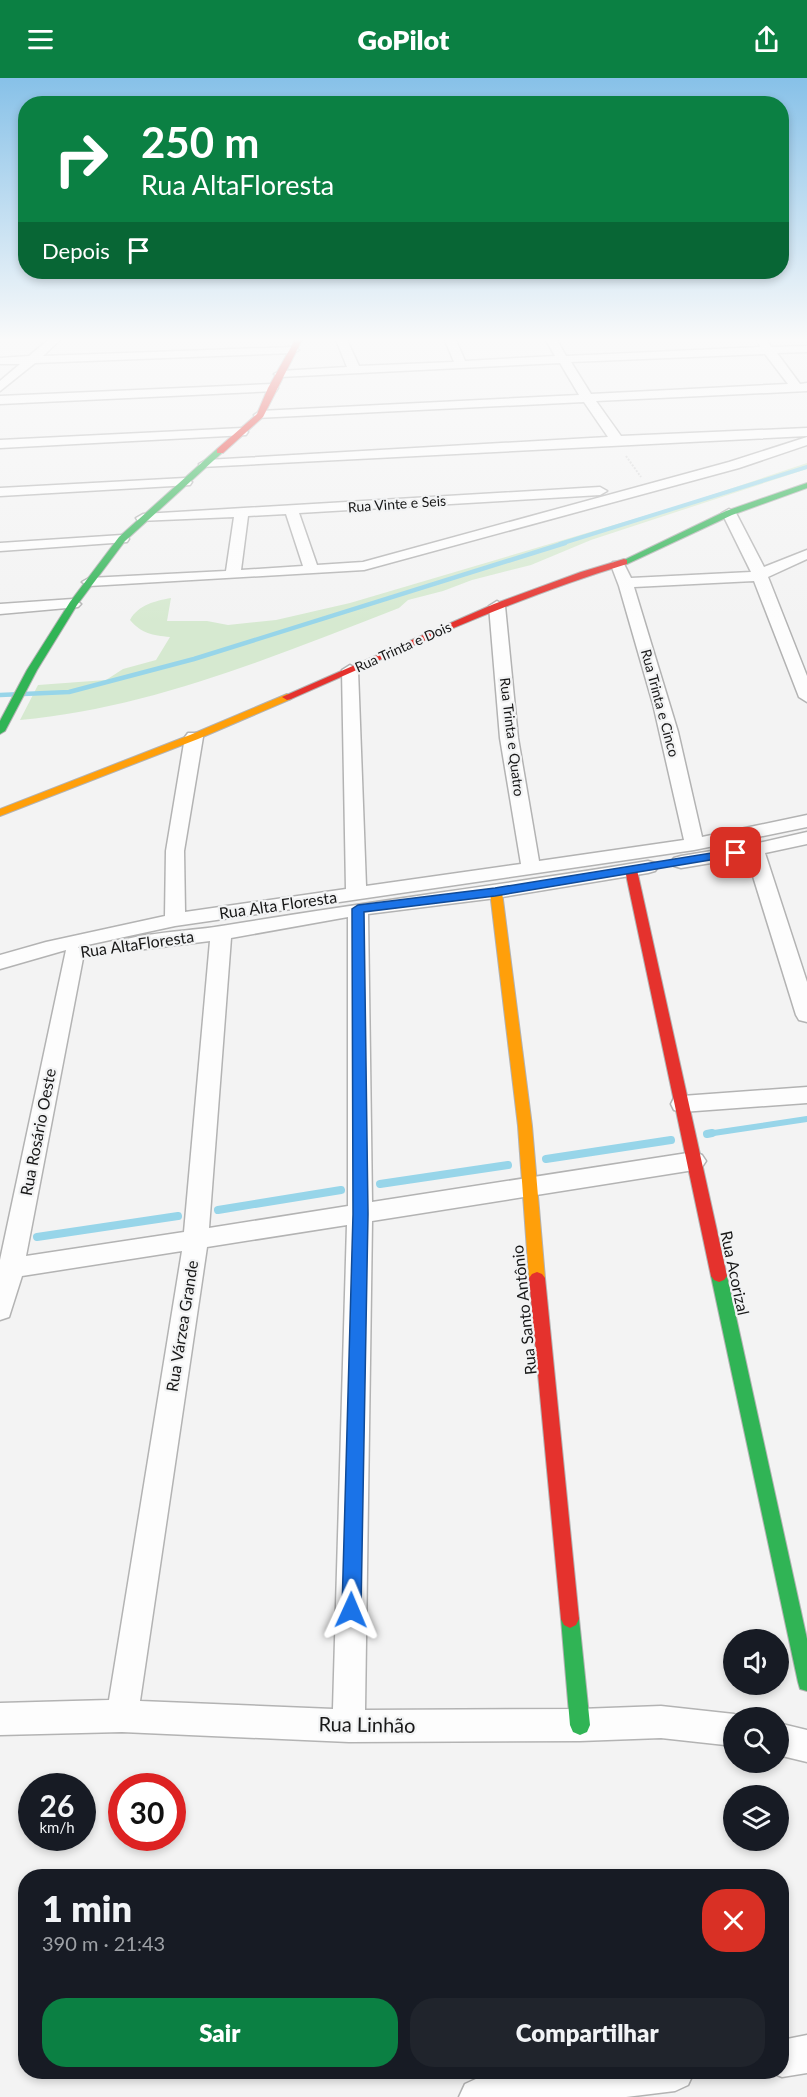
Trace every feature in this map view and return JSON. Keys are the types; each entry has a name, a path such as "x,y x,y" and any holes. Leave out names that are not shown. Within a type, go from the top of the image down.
{"street":[{"path":"0,444 197,434"},
{"path":"0,731 73,604 122,539 240,434"},
{"path":"613,434 617,440"},
{"path":"206,464 754,434"},
{"path":"89,582 364,566 650,488 807,441"},
{"path":"0,492 185,482"},
{"name":"Rua Trinta e Dois","path":"0,813 194,737 497,606 584,573 618,566 729,513 807,485"},
{"name":"Rua Vinte e Seis","path":"143,518 292,511 650,488"},
{"path":"292,511 311,569"},
{"path":"729,513 760,576 807,696"},
{"path":"232,575 237,555 241,514"},
{"path":"0,547 122,539"},
{"path":"628,583 760,576 772,568 807,554"},
{"name":"Rua Trinta e Cinco","path":"618,566 628,583 687,808 694,844"},
{"path":"0,609 73,604"},
{"name":"Rua Trinta e Quatro","path":"497,606 509,738 531,869"},
{"path":"349,1726 360,1214 357,902 350,670"},
{"path":"175,920 175,851 194,737"},
{"name":"Rua Alta Floresta","path":"0,962 46,948 175,920 357,902 531,869 694,844 794,834 807,821"},
{"name":"Rua AltaFloresta","path":"0,962 221,933 357,902 495,892 754,850 794,834"},
{"path":"754,850 807,1015"},
{"name":"Rua Acorizal","path":"631,870 807,1682"},
{"name":"Rua Santo Antônio","path":"495,892 525,1126 528,1187 580,1725"},
{"name":"Rua Várzea Grande","path":"122,1716 196,1239 221,933"},
{"name":"Rua Rosário Oeste","path":"0,1310 5,1269 74,953"},
{"path":"682,1104 807,1095"},
{"path":"5,1269 694,1161"},
{"name":"Rua Linhão","path":"0,1719 122,1716 349,1726 580,1725 661,1722 723,1729"},
{"path":"789,1742 807,1746"},
{"path":"789,2057 807,2054"},
{"path":"478,2097 620,2079"}],"path":[{"path":"617,440 633,467 650,488"}],"green space":[{"path":"807,463 807,469 591,540 531,565 408,600 399,608 213,677 118,704 69,714 20,720 38,685 106,680 123,669 156,660 170,637 148,633 130,620 142,607 153,602 171,598 167,621 207,621 228,625 276,620 350,603 685,504"}],"waterway":[{"path":"560,544 807,467"},
{"path":"0,695 69,692 194,659 565,543"},
{"path":"712,1133 707,1134 807,1119"},
{"path":"546,1159 671,1140"},
{"path":"380,1184 508,1165"},
{"path":"218,1210 341,1190"},
{"path":"37,1237 178,1216"}],"traffic: fast":[{"path":"0,731 32,670 73,604 122,539 220,451"},
{"path":"624,562 729,513 807,485"},
{"path":"719,1276 807,1682"},
{"path":"570,1619 580,1725"}],"traffic: slow":[{"path":"0,813 194,737 287,697"},
{"path":"496,892 525,1126 537,1278"}],"traffic: jam":[{"path":"220,451 239,434"},
{"path":"287,697 497,606 624,562"},
{"path":"631,870 719,1276"},
{"path":"537,1278 570,1619"}],"route":[{"path":"351,1610 360,1214 358,909 495,892 736,853"}]}
